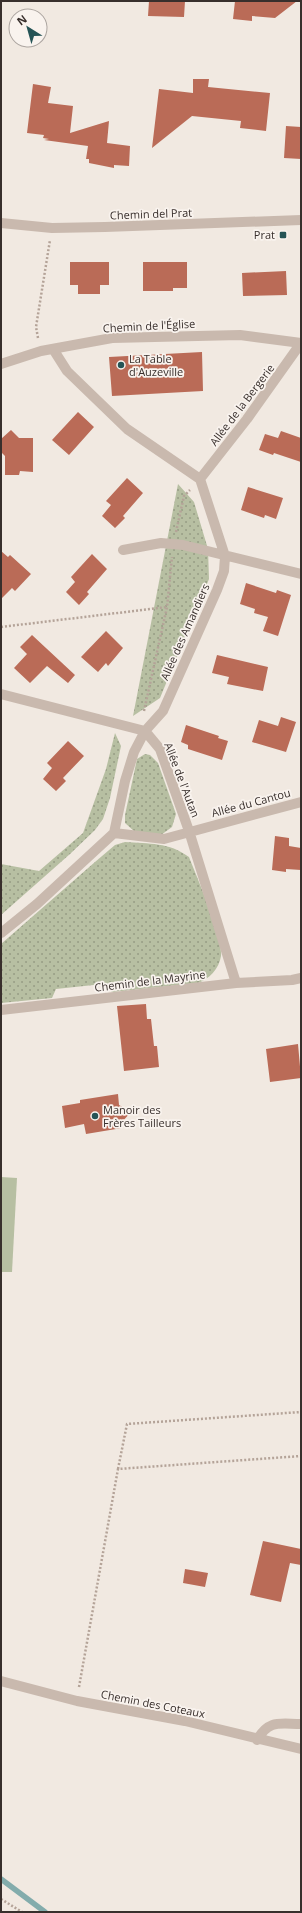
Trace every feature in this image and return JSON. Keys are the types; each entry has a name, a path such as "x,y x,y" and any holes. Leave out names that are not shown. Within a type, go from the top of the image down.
{"street":[{"name":"Chemin del Prat","path":"1,223 52,228 193,225 301,220"},
{"name":"Chemin de l'Église","path":"1,364 41,351 112,338 240,335 301,343"},
{"name":"Allée de la Bergerie","path":"200,480 247,419 301,343"},
{"path":"53,349 67,371 127,429 200,480"},
{"name":"Allée des Amandiers","path":"114,833 125,781 134,752 145,731 163,710 217,590 224,571 225,556 200,480"},
{"path":"123,550 161,543 174,544 301,574"},
{"path":"1,694 145,731"},
{"name":"Allée de l'Autan","path":"145,731 160,748 189,831 236,983"},
{"name":"Allée du Cantou","path":"114,833 164,839 189,831 301,802"},
{"path":"1,933 37,904 114,833"},
{"name":"Chemin de la Mayrine","path":"1,1010 236,983 292,980 301,978"},
{"name":"Chemin des Coteaux","path":"1,1681 77,1701 185,1721 257,1740 301,1749"},
{"path":"257,1740 263,1730 271,1724 301,1724"}],"path":[{"path":"41,351 36,327 52,228"},
{"path":"145,731 144,707 167,607 174,544 184,496 200,480"},
{"path":"1,627 167,607"},
{"path":"77,1701 127,1424 301,1412"},
{"path":"118,1469 301,1456"},
{"path":"1,1899 22,1912"}],"green space":[{"path":"178,484 194,502 208,549 209,579 160,698 133,716"},
{"path":"115,733 121,746 110,798 103,819 95,830 70,854 1,915 1,864 39,871 83,833 106,769"},
{"path":"145,754 150,755 158,763 176,814 172,827 161,835 135,832 125,823 125,815 137,759"},
{"path":"125,842 166,846 189,857 214,921 221,947 220,961 216,969 210,976 198,983 112,992 103,984 56,989 52,998 1,1003 1,944 115,845"},
{"path":"1,1177 17,1178 12,1272 1,1272"}],"building":[{"path":"149,1 185,1 184,17 148,16"},
{"path":"235,1 297,1 275,18 252,16 252,21 233,19"},
{"path":"193,79 209,79 208,87 270,93 266,131 240,128 241,121 192,116 152,148 159,89 193,93"},
{"path":"33,84 51,87 48,103 73,106 70,133 109,121 107,143 130,146 129,166 114,165 114,168 89,163 89,159 86,159 88,146 44,140 49,139 43,138 44,135 27,133"},
{"path":"286,126 301,127 301,159 284,158"},
{"path":"70,262 109,262 109,285 100,285 100,294 78,294 78,285 70,285"},
{"path":"143,262 187,262 187,288 173,288 173,291 143,291"},
{"path":"286,271 287,295 243,296 242,273"},
{"path":"202,352 203,391 112,396 109,357"},
{"path":"78,412 94,427 69,455 52,440"},
{"path":"11,430 19,438 33,438 33,472 20,471 19,475 5,475 5,456 1,452 1,439"},
{"path":"281,431 301,438 301,462 274,453 273,455 259,450 265,434 278,438"},
{"path":"127,478 143,493 123,516 125,518 115,528 102,516 111,505 106,501"},
{"path":"248,487 283,498 276,519 265,515 264,518 241,510"},
{"path":"1,551 8,557 10,555 31,574 15,591 12,588 1,599"},
{"path":"92,554 107,569 87,592 89,594 79,605 66,592 75,582 71,577"},
{"path":"246,583 276,593 277,590 291,595 278,636 263,631 268,617 254,613 255,609 240,604"},
{"path":"106,631 123,648 108,666 106,663 98,672 81,657"},
{"path":"32,635 75,675 68,683 47,666 30,683 14,668 27,654 20,647"},
{"path":"217,655 268,667 263,691 227,684 229,677 212,673"},
{"path":"281,717 296,722 286,752 252,742 259,720 278,726"},
{"path":"186,725 219,736 218,738 228,741 222,760 188,749 188,745 181,742"},
{"path":"68,741 84,756 63,778 66,781 56,791 43,779 52,768 47,763"},
{"path":"275,836 289,838 289,846 301,848 301,870 286,869 286,872 272,870"},
{"path":"146,1004 147,1019 151,1019 154,1046 157,1046 159,1067 124,1071 117,1006"},
{"path":"298,1044 301,1078 270,1082 266,1049"},
{"name":"Manoir des Frères Tailleurs","path":"118,1094 119,1105 131,1112 121,1123 122,1128 86,1134 84,1124 65,1128 62,1106 80,1103 80,1100"},
{"path":"263,1541 301,1549 301,1565 290,1563 281,1602 250,1595"},
{"path":"185,1569 208,1573 205,1587 183,1583"}],"waterway":[{"path":"1,1879 45,1912"}],"place":[{"name":"Prat","path":"283,235"},
{"name":"La Table d'Auzeville","path":"121,365"},
{"name":"Manoir des Frères Tailleurs","path":"95,1116"}]}
